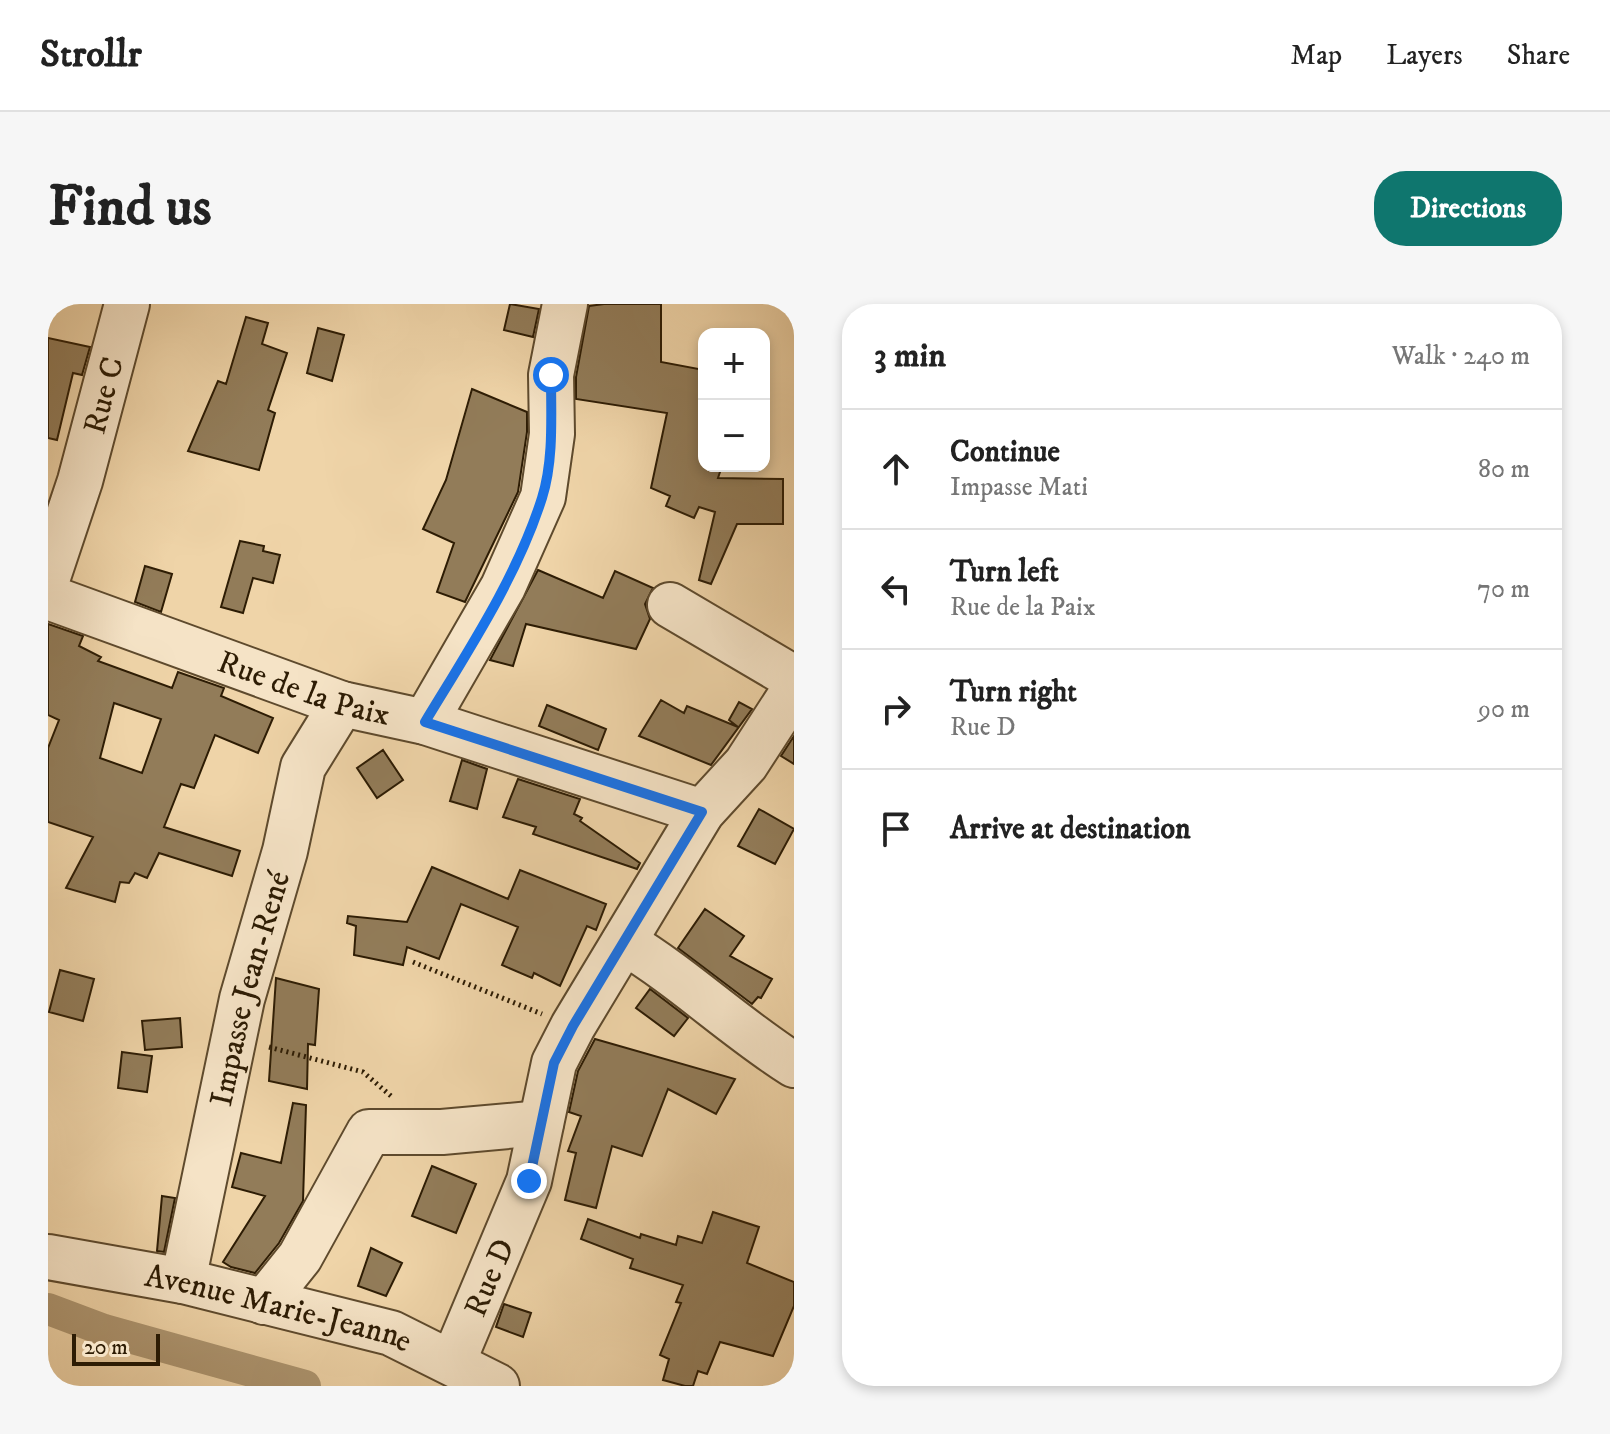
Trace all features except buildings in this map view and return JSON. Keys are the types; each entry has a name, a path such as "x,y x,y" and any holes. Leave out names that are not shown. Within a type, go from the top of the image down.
{"street":[{"name":"Rue C","path":"48,577 80,481 127,304"},
{"path":"425,722 503,587 543,497 552,434 551,375 565,304"},
{"name":"Rue de la Paix","path":"48,597 342,704 425,722 702,812"},
{"path":"670,605 794,678"},
{"name":"Rue D","path":"453,1362 529,1181 554,1063 573,1026 702,812 746,764 794,690"},
{"name":"Impasse Jean-René","path":"183,1281 233,1037 285,851 303,767 342,704"},
{"path":"624,942 657,962 743,1032 794,1065"},
{"path":"264,1302 300,1257 369,1132 436,1132 541,1123"},
{"name":"Avenue Marie-Jeanne","path":"48,1257 183,1281 391,1333 497,1386"}],"path":[{"path":"413,962 573,1026"},
{"path":"233,1037 363,1072 436,1132"},
{"path":"48,1383 54,1386"}],"waterway":[{"path":"48,1309 104,1330 305,1386"}],"route":[{"path":"529,1181 554,1063 573,1026 702,812 425,722 503,587 543,497 552,434 551,375"}]}
